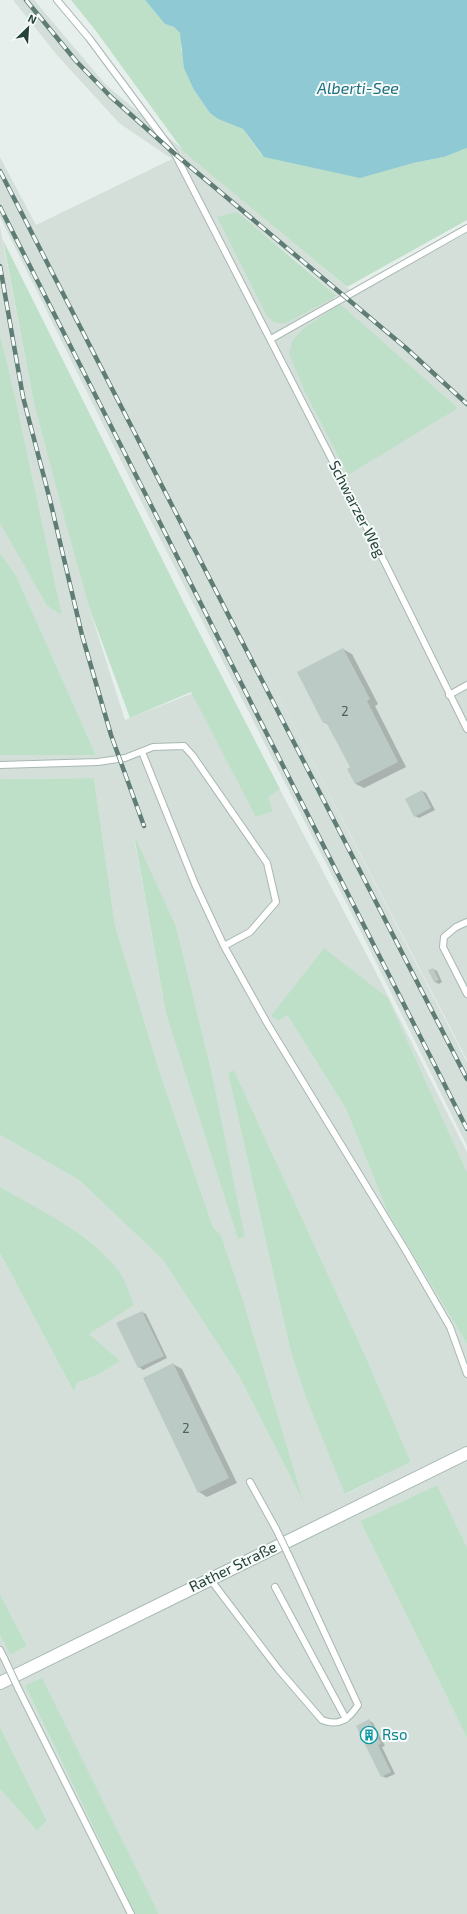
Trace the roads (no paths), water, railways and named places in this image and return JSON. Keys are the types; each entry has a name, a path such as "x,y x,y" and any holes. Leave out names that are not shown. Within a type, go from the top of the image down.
{"street":[{"name":"Rather Straße","path":"0,1682 467,1453"}],"lane":[{"name":"Schwarzer Weg","path":"57,0 89,38 175,154 386,565 467,729"},
{"path":"271,339 467,228"},
{"path":"449,695 467,685"},
{"path":"0,765 112,761 154,747 184,746 193,756 267,862 276,902 250,932 224,946"},
{"path":"142,752 195,884 224,946 267,1023 402,1244 450,1327 467,1374"},
{"path":"467,922 456,927 444,937 444,948 467,994"},
{"path":"210,1579 279,1670 322,1720 330,1723 340,1722 351,1716 358,1705 276,1529 250,1482"},
{"path":"274,1586 346,1719"},
{"path":"0,1650 131,1914"}],"water":[{"name":"Alberti-See","path":"145,0 467,0 467,148 444,157 413,163 360,178 264,157 243,129 218,119 210,113 194,90 184,68 180,33 174,27 165,24"}],"railway":[{"path":"26,0 76,61 111,97 175,154 406,348 467,404"},
{"path":"0,171 467,1079"},
{"path":"0,207 467,1129"},
{"path":"0,266 23,397 50,500 82,635 111,735 144,826"}],"place":[{"name":"Rso","path":"369,1735"}]}
